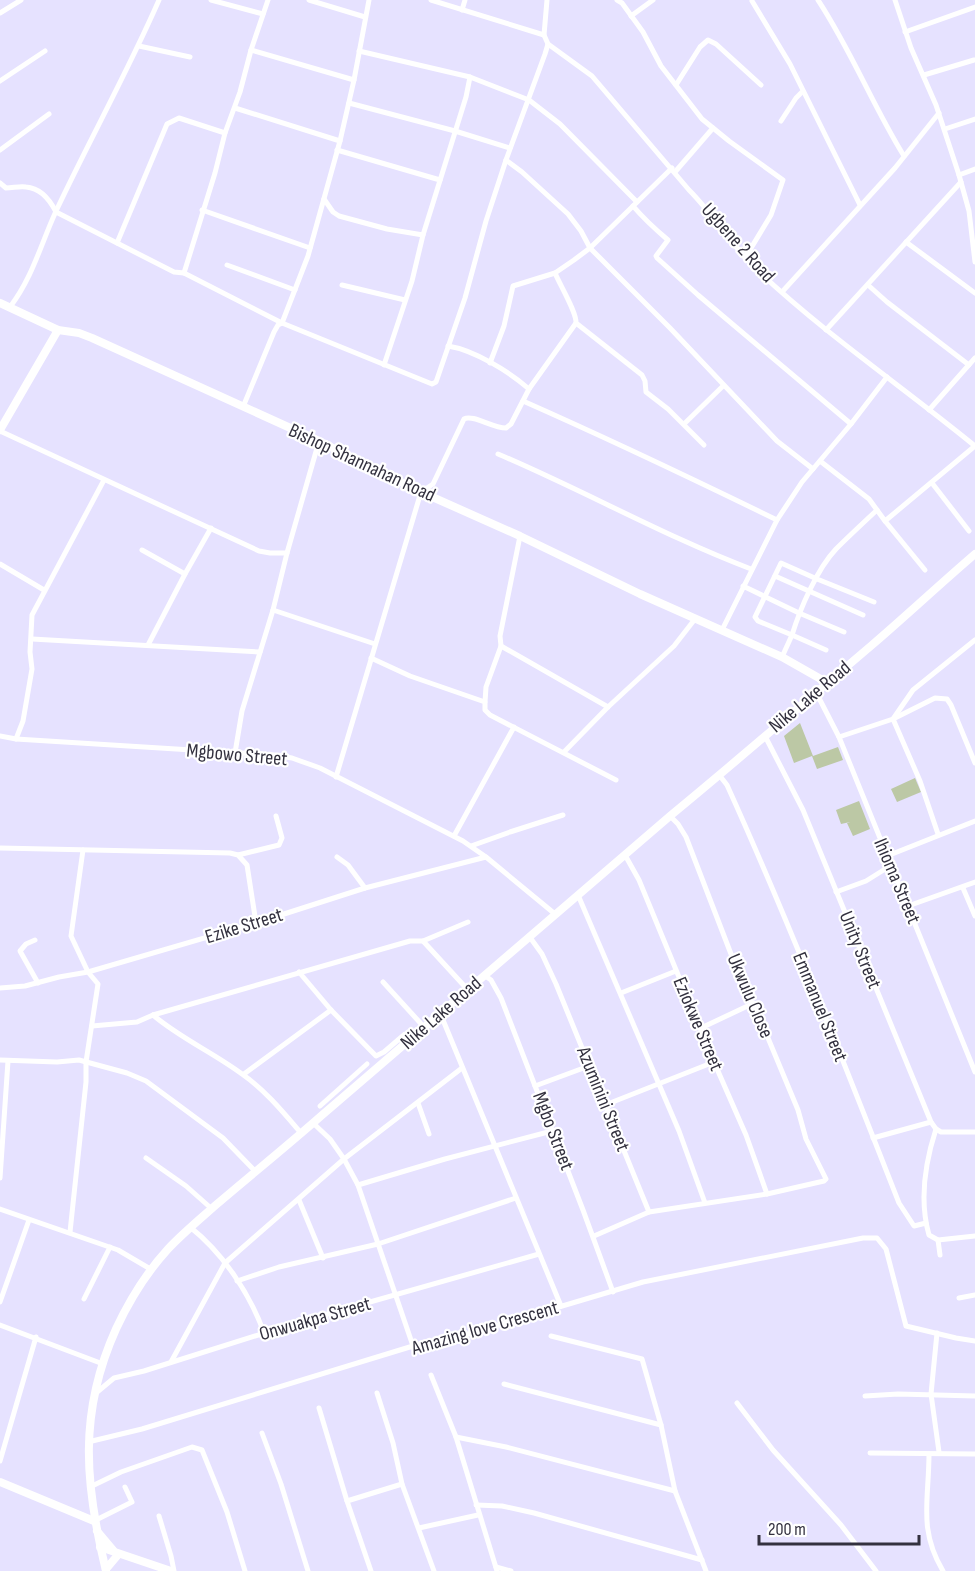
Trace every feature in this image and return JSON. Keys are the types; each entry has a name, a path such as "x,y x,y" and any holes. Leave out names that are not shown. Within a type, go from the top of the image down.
{"main road":[{"name":"Bishop Shannahan Road","path":"0,303 58,330 80,333 92,338 319,441 421,492 782,657 826,682"},
{"path":"0,431 58,330"},
{"name":"Nike Lake Road","path":"106,1570 95,1525 90,1486 88,1442 95,1394 103,1364 119,1323 136,1291 167,1250 255,1171 670,816 720,776 826,682 873,645 975,554"},
{"path":"0,1482 95,1525 115,1553"},
{"path":"101,1550 172,1571"},
{"path":"106,1570 115,1553"}],"street":[{"path":"7,0 11,6"},
{"path":"0,13 21,0"},
{"path":"10,308 27,284 56,212 139,46 159,0"},
{"path":"211,0 263,14"},
{"path":"184,273 225,133 235,108 268,0"},
{"path":"309,0 365,17"},
{"path":"243,407 274,332 282,323 319,219 349,103 369,0"},
{"path":"431,0 544,35"},
{"path":"462,10 465,0"},
{"path":"0,183 6,188 24,186 38,191 52,203 56,212 174,272 184,273 282,323 432,384 436,382 465,298 486,221 548,44 544,35 547,0"},
{"path":"617,0 631,16 661,66 702,119 783,180 771,215 745,258"},
{"path":"631,16 653,0"},
{"path":"818,0 858,69 879,115 904,156"},
{"path":"895,0 905,32 945,129 969,211 975,262"},
{"path":"752,1 790,64 860,205"},
{"path":"905,32 975,7"},
{"path":"676,85 700,47 708,40 716,44 761,85"},
{"name":"Ugbene 2 Road","path":"548,44 592,76 674,170 745,258 826,330 975,446"},
{"path":"139,46 190,57"},
{"path":"251,50 354,80"},
{"path":"0,81 45,51"},
{"path":"359,51 470,77 529,100 560,124 635,204 644,219 651,222 668,240 656,256 851,424"},
{"path":"924,75 974,60"},
{"path":"384,365 470,77"},
{"path":"781,121 803,91"},
{"path":"349,103 455,130 510,148"},
{"path":"235,108 340,141"},
{"path":"782,292 904,156 939,113"},
{"path":"0,150 49,114"},
{"path":"117,243 167,124 180,118 225,133"},
{"path":"945,129 975,119"},
{"path":"490,363 504,326 513,285 555,273 590,248 611,225 674,170 713,128"},
{"path":"338,150 440,180"},
{"path":"506,160 568,214 590,248 663,320 777,441 813,469"},
{"path":"959,175 975,169"},
{"path":"826,330 961,182"},
{"path":"324,199 333,212 339,216 387,229 423,235"},
{"path":"202,210 310,248"},
{"path":"906,242 975,292"},
{"path":"227,265 295,290"},
{"path":"336,777 421,492 433,484 464,419 471,417 496,428 506,428 511,424 529,389 576,323 577,316 567,301 555,273"},
{"path":"342,285 405,300"},
{"path":"868,285 969,365"},
{"path":"576,323 642,375 646,392 658,400 704,445"},
{"path":"448,346 459,348 490,363 529,389"},
{"path":"929,410 975,358"},
{"path":"722,630 777,520 802,482 887,377"},
{"path":"684,424 723,386"},
{"path":"523,401 631,449 659,465 700,482 777,520"},
{"path":"0,431 259,551 286,553"},
{"path":"235,753 242,711 273,610 286,553 319,441"},
{"path":"885,521 975,446"},
{"path":"498,454 718,557 751,569"},
{"path":"820,461 869,499 926,570"},
{"path":"16,739 23,721 32,669 30,626 32,615 104,480"},
{"path":"932,483 969,531"},
{"path":"782,657 808,591 836,549 877,510"},
{"path":"148,645 212,528"},
{"path":"520,536 500,636 501,646 486,687 484,710 490,716 616,780"},
{"path":"142,550 185,574"},
{"path":"826,650 758,621 755,617 782,562 874,602"},
{"path":"0,564 44,590"},
{"path":"775,576 863,615"},
{"path":"743,586 799,614 844,632"},
{"path":"273,610 375,644"},
{"path":"564,752 608,706 674,646 695,619"},
{"path":"32,639 260,651"},
{"path":"893,719 914,690 975,640"},
{"path":"501,646 608,706"},
{"path":"370,658 410,676 485,702"},
{"name":"Ihioma Street","path":"813,694 820,700 839,737 975,1072"},
{"path":"839,737 893,719 935,698 947,699 975,763"},
{"path":"893,719 920,781 938,834"},
{"path":"454,836 514,727"},
{"name":"Mgbowo Street","path":"0,736 292,758 336,777 471,846 555,914"},
{"name":"Unity Street","path":"765,736 803,810 931,1122 936,1129"},
{"name":"Emmanuel Street","path":"720,776 727,785 755,846 899,1203 914,1226 926,1223"},
{"path":"471,846 563,815"},
{"path":"0,848 238,855 279,845 282,838 276,816"},
{"name":"Ukwulu Close","path":"670,816 686,837 741,980 754,1004 798,1110 806,1139 826,1179 767,1194"},
{"path":"887,856 975,820"},
{"path":"70,1232 86,1062 98,984 88,972 71,936 83,850"},
{"path":"238,855 247,865 256,923"},
{"name":"Eziokwe Street","path":"625,855 639,880 746,1134 767,1194"},
{"path":"337,857 348,865 365,888"},
{"name":"Ezike Street","path":"0,988 38,983 59,976 88,972 256,923 365,888 486,857"},
{"path":"836,892 866,881 890,866"},
{"path":"908,906 975,882"},
{"path":"963,888 975,916"},
{"path":"578,895 679,1131 705,1203"},
{"path":"92,1026 137,1022 153,1015 299,972 410,941 423,941 468,922"},
{"name":"Azuminini Street","path":"529,936 542,954 556,984 649,1212"},
{"path":"35,940 26,944 20,951 38,983"},
{"path":"423,941 468,990"},
{"path":"621,993 676,971"},
{"path":"299,972 376,1056"},
{"name":"Mgbo Street","path":"484,975 491,980 501,998 594,1236 613,1292"},
{"path":"383,982 424,1028"},
{"path":"701,1028 754,1004"},
{"path":"244,1074 332,1010"},
{"path":"153,1015 169,1028 244,1074 265,1093 301,1133"},
{"path":"436,1017 443,1020 561,1306"},
{"path":"320,1106 376,1056 405,1034 410,1039"},
{"path":"0,1060 86,1062 127,1073 146,1081 223,1138 255,1171"},
{"path":"0,1178 8,1061"},
{"path":"605,1104 714,1062"},
{"path":"367,1064 369,1074"},
{"path":"535,1086 589,1066"},
{"path":"171,1362 225,1263 344,1159 462,1068"},
{"path":"418,1103 429,1134"},
{"path":"873,1138 931,1122"},
{"path":"313,1123 330,1139 358,1185 413,1346"},
{"path":"975,1132 936,1129 925,1177 926,1223 929,1235 938,1240 975,1236"},
{"path":"358,1185 552,1131"},
{"path":"146,1158 186,1186 212,1209"},
{"path":"594,1236 649,1212 767,1194"},
{"path":"237,1281 279,1267 378,1244 516,1198"},
{"path":"299,1200 323,1257"},
{"path":"0,1209 118,1250 152,1270"},
{"path":"0,1302 28,1220"},
{"path":"190,1227 205,1239 225,1263 253,1307 264,1333"},
{"name":"Amazing love Crescent","path":"88,1442 142,1429 413,1346 455,1338 655,1279 853,1239 877,1238 886,1249 906,1326 910,1329 937,1333"},
{"path":"938,1240 940,1255"},
{"path":"84,1299 110,1247"},
{"name":"Onwuakpa Street","path":"95,1394 114,1378 539,1254"},
{"path":"959,1298 975,1295"},
{"path":"0,1325 103,1364"},
{"path":"939,1452 932,1394 937,1333 975,1341"},
{"path":"551,1335 642,1359 661,1425 675,1491 706,1571"},
{"path":"0,1461 36,1337"},
{"path":"431,1375 456,1437 496,1569 511,1571"},
{"path":"504,1384 661,1425"},
{"path":"377,1393 393,1443 402,1484 434,1571"},
{"path":"865,1396 932,1394 975,1396"},
{"path":"736,1403 773,1450 849,1534 876,1571"},
{"path":"319,1408 371,1571"},
{"path":"262,1433 281,1484 308,1571"},
{"path":"456,1437 506,1447 675,1491"},
{"path":"90,1486 121,1472 192,1447 202,1450 227,1512 245,1571"},
{"path":"870,1453 975,1454"},
{"path":"929,1454 926,1526 933,1554 943,1571"},
{"path":"347,1501 402,1484"},
{"path":"95,1525 132,1502 125,1487"},
{"path":"476,1505 502,1506 534,1513 702,1560"},
{"path":"419,1528 478,1515"},
{"path":"159,1516 171,1556 172,1571"}],"green space":[{"path":"800,723 813,756 838,747 843,760 817,769 812,756 794,763 784,736"},
{"path":"915,778 921,792 897,802 891,789"},
{"path":"859,801 870,829 853,836 847,823 850,822 841,824 836,810"}]}
